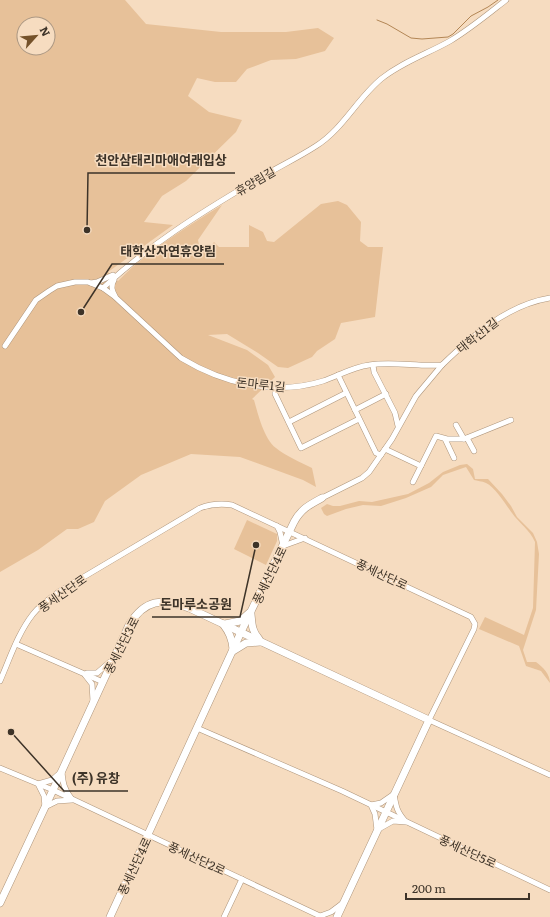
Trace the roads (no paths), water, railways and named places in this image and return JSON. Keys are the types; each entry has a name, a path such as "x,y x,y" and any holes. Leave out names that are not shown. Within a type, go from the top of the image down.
{"street":[{"name":"휴양림길","path":"103,288 121,271 188,221 318,145 330,136 359,101 381,80 400,65 450,40 470,28 506,0"},
{"path":"90,283 108,278 121,271"},
{"path":"115,297 112,290 112,283 116,276"},
{"path":"6,346 36,300 57,286 75,282 90,283 103,288"},
{"name":"돈마루1길","path":"103,288 115,297 181,358 209,373 236,383 275,388 302,387 368,365 442,365"},
{"name":"태학산1길","path":"442,365 476,334 494,321 530,302 550,298"},
{"path":"373,365 374,372 395,413 398,427"},
{"path":"422,365 430,371 429,380"},
{"path":"322,498 362,478 373,467 416,396 442,365"},
{"path":"338,375 376,453 381,455"},
{"path":"275,388 275,394 301,448 359,419"},
{"path":"289,422 346,393"},
{"path":"355,410 386,394"},
{"path":"395,413 398,414 406,412"},
{"path":"413,482 436,436 445,439 466,438 511,420"},
{"path":"456,425 474,451"},
{"path":"445,439 454,458"},
{"path":"385,449 421,466"},
{"name":"풍세산단4로","path":"110,917 241,632 298,515 306,506 322,498"},
{"name":"풍세산단로","path":"0,681 23,628 34,613 46,601 200,508 215,504 232,505 466,614 474,621 474,629 385,812 337,917"},
{"path":"276,525 280,532 283,546 305,538"},
{"name":"풍세산단3로","path":"0,903 129,625 134,617 146,606 156,602 165,601 175,603 241,632 429,720"},
{"path":"251,612 240,621 223,624 230,634 233,651 246,643 262,642"},
{"path":"251,612 253,632 262,642"},
{"path":"16,644 103,682"},
{"path":"83,673 97,673 113,659"},
{"path":"83,673 92,684 94,702"},
{"path":"429,720 550,775"},
{"path":"197,728 342,791 385,812"},
{"name":"풍세산단2로","path":"0,768 53,790 321,917"},
{"path":"62,771 52,780 38,784 44,796 45,807 57,802 74,800"},
{"path":"62,771 66,791 74,800"},
{"path":"371,805 381,803 394,794 398,812 406,822"},
{"path":"371,805 376,819 377,830 393,821 406,822"},
{"name":"풍세산단5로","path":"385,812 550,890"},
{"path":"224,917 242,879"},
{"path":"321,917 331,912 344,902"}],"waterway":[{"path":"377,20 411,38 422,39 448,37 471,16 498,0"}],"place":[{"name":"천안삼태리마애여래입상","path":"87,230"},
{"name":"태학산자연휴양림","path":"81,312"},
{"name":"돈마루소공원","path":"256,545"},
{"name":"(주) 유창","path":"11,732"}]}
